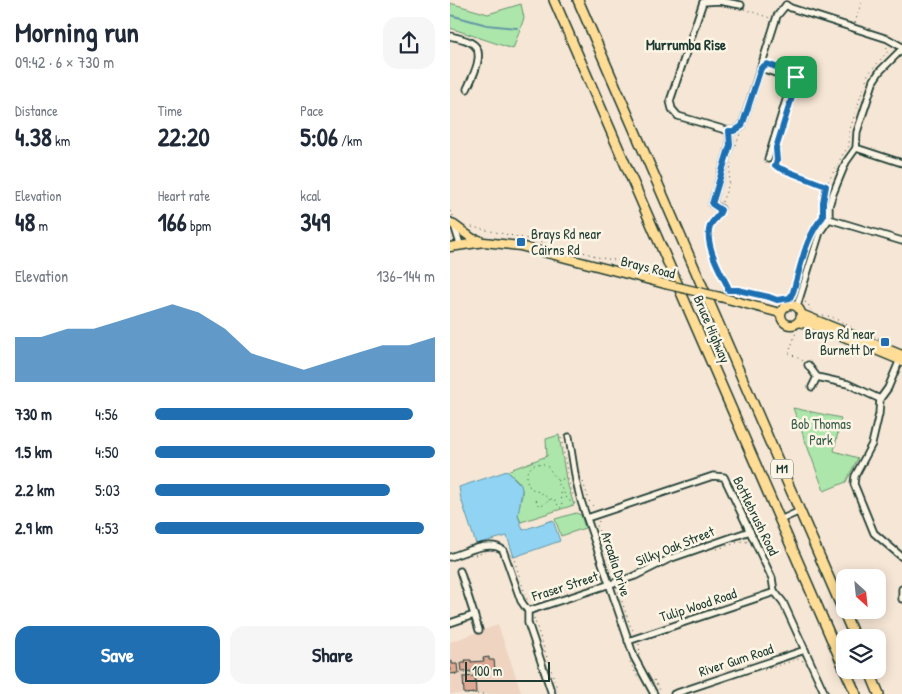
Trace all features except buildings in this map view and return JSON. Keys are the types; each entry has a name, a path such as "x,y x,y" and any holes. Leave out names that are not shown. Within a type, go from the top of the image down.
{"highway":[{"name":"Bruce Highway","path":"554,0 836,649"},
{"name":"Bruce Highway","path":"578,0 851,629"},
{"name":"Bruce Highway","path":"849,679 856,694"},
{"path":"873,679 879,694"}],"main road":[{"path":"455,222 473,239 484,242"},
{"name":"Brays Road","path":"453,245 484,242 520,246 665,284 720,294 780,313"},
{"path":"787,305 901,358 828,330 786,324 781,319 780,313 787,305"},
{"path":"799,310 799,325"}],"street":[{"path":"741,5 719,1 703,2 670,105 678,116 729,131 738,129 744,122 778,14 785,3 791,8 882,37 902,48 874,80 857,132 856,148 846,162 829,206 829,219 820,232 799,310"},
{"path":"450,36 473,43 478,49 478,58 467,89"},
{"path":"761,68 787,77 791,84 768,159"},
{"path":"721,210 712,204 730,145 729,131"},
{"path":"856,148 902,163"},
{"path":"829,219 902,241"},
{"path":"453,245 455,222"},
{"path":"901,358 888,388 880,399 880,410 872,444 855,476 854,484 874,533 902,557"},
{"path":"808,365 817,377 848,384 880,399"},
{"path":"812,387 817,377"},
{"name":"Arcadia Drive","path":"569,437 576,481 628,642 637,666 655,692"},
{"name":"Bottlebrush Road","path":"588,518 718,475 724,477 772,578 775,592 783,602 825,694"},
{"path":"780,520 800,511"},
{"name":"Silky Oak Street","path":"609,584 640,574 669,559 750,531"},
{"path":"450,558 489,546 497,546 502,549 508,559 521,601 531,613 529,625 552,694"},
{"path":"460,571 479,630"},
{"name":"Fraser Street","path":"531,613 609,584"},
{"path":"902,589 902,599"},
{"name":"Tulip Wood Road","path":"628,642 775,592"},
{"path":"450,623 474,615"},
{"name":"River Gum Road","path":"674,694 805,650"}],"path":[{"path":"853,28 862,0"},
{"path":"741,5 745,10 776,20"},
{"path":"720,294 728,290 738,290 777,300 792,297 811,236 816,224 823,217 826,186 849,146 849,132 868,74 888,52 888,47 880,41 882,37"},
{"path":"791,72 796,77 796,85"},
{"path":"736,145 740,138 738,129"},
{"path":"776,148 777,161 775,165 826,186"},
{"path":"728,290 708,243 710,226 720,215 722,199 729,184 731,158"},
{"path":"450,211 455,222 580,251 601,258 622,260 635,265 644,274"},
{"path":"804,302 808,304 813,313"},
{"path":"820,315 830,316 856,330"},
{"path":"799,325 789,353 808,365"},
{"path":"866,333 887,342"},
{"path":"561,438 568,478 574,497"},
{"path":"550,500 546,495 530,488 527,481 527,472 533,465 542,463 548,467 568,500 576,503 578,509"},
{"path":"581,476 590,503 595,508"},
{"path":"557,481 568,478"},
{"path":"536,500 540,506 553,498 560,508 562,507 561,489"},
{"path":"599,518 598,528 614,577"},
{"path":"714,550 742,541 749,543"},
{"path":"474,555 490,551"},
{"path":"509,554 512,553 529,603"},
{"path":"617,586 631,628 636,635"},
{"path":"615,591 621,587"},
{"path":"531,613 558,694"},
{"path":"638,642 642,659"},
{"path":"758,672 795,660 804,661"},
{"path":"450,675 494,670"},
{"path":"652,678 661,691 655,692"},
{"path":"467,694 483,694"}],"shaded area":[{"path":"498,625 522,694 450,694 450,642"}],"green space":[{"path":"450,3 488,14 521,4 524,18 513,49 450,28"},
{"name":"Bob Thomas Park","path":"793,408 841,418 834,451 858,458 846,482 824,491"},
{"path":"559,435 566,479 574,505 521,522 518,512 522,495 521,486 507,471 547,456 546,439"},
{"path":"576,513 581,515 585,528 561,536 555,519"}],"water":[{"path":"507,471 521,485 518,516 523,530 553,520 560,541 514,557 507,536 476,544 461,499 459,487"}],"waterway":[{"path":"450,15 487,25 517,28"}],"place":[{"name":"Brays Rd near Cairns Rd","path":"521,242"},
{"name":"Brays Rd near Burnett Dr","path":"885,342"}],"district":[{"name":"Murrumba Rise","path":"686,45"}],"route":[{"path":"767,64 791,72 796,77 796,85 776,148 777,161 775,165 826,186 823,217 816,224 811,236 793,292 790,298 777,300 738,290 728,290 729,288 708,243 708,235 712,222 720,215 721,210 712,204 730,145 729,131 734,131 742,126 761,68 767,64"}]}
